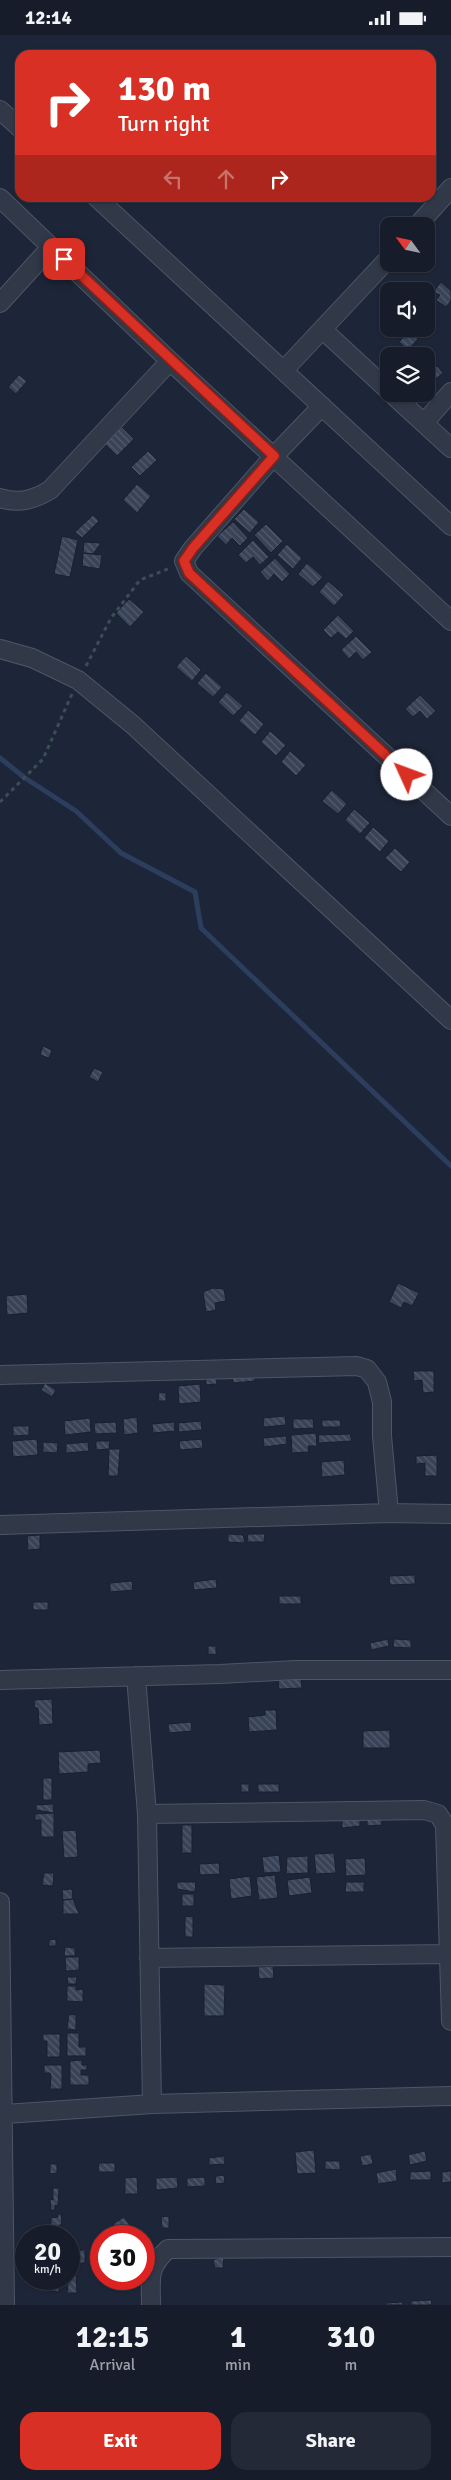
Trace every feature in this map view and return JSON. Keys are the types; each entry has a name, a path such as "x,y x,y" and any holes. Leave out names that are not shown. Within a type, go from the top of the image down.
{"street":[{"path":"0,110 15,124"},
{"path":"425,217 451,189"},
{"path":"0,199 170,361 451,621"},
{"path":"101,202 451,526"},
{"path":"0,303 51,247"},
{"path":"284,370 380,268"},
{"path":"323,330 380,383"},
{"path":"0,498 12,502 33,500 50,490 170,361"},
{"path":"424,423 451,393"},
{"path":"401,402 451,448"},
{"path":"322,407 274,456 193,548 184,561 189,573 451,816"},
{"path":"0,649 32,658 78,680 92,691 140,732 451,1020"},
{"path":"0,1375 357,1366 367,1369 377,1382 382,1402 382,1436 389,1513"},
{"path":"0,1525 389,1513 451,1513"},
{"path":"0,1680 296,1670 451,1671"},
{"path":"136,1676 147,1814 152,2105"},
{"path":"147,1814 424,1810 438,1814 444,1825 451,2021"},
{"path":"0,1902 5,2114 2,2267 6,2305"},
{"path":"148,1958 449,1954"},
{"path":"5,2114 152,2105 451,2097"},
{"path":"151,2305 151,2276 156,2261 168,2249 451,2247"}],"building":[{"path":"441,282 451,291 451,301 446,307 436,300 440,295 435,293 435,290"},
{"path":"404,337 415,337 418,339 411,347 405,347 399,342"},
{"path":"437,366 443,373 435,380 435,368"},
{"path":"19,375 27,381 16,394 8,387"},
{"path":"122,427 134,439 117,456 105,444"},
{"path":"148,451 157,460 140,476 131,467"},
{"path":"137,484 151,496 137,513 123,500"},
{"path":"244,509 259,522 250,533 234,519"},
{"path":"93,515 99,521 82,538 75,532"},
{"path":"233,522 248,538 240,546 232,538 226,545 217,536"},
{"path":"266,524 283,541 271,553 254,535"},
{"path":"62,536 78,540 70,577 54,574"},
{"path":"253,540 269,557 260,565 253,557 246,563 238,555"},
{"path":"84,542 101,543 93,554 83,553"},
{"path":"287,544 302,558 293,569 277,555"},
{"path":"83,553 102,555 100,569 82,566"},
{"path":"275,558 290,574 282,582 274,574 268,581 260,572"},
{"path":"307,563 323,577 313,587 298,574"},
{"path":"328,581 344,595 334,606 319,592"},
{"path":"129,599 144,612 130,627 116,613"},
{"path":"338,615 354,631 346,639 338,632 331,638 323,630"},
{"path":"356,636 372,652 363,660 356,652 349,659 341,650"},
{"path":"186,656 201,670 192,681 176,667"},
{"path":"206,673 222,687 213,697 197,683"},
{"path":"227,692 243,706 233,716 218,702"},
{"path":"420,695 436,711 427,719 420,711 413,717 405,709"},
{"path":"248,710 264,724 255,735 239,721"},
{"path":"270,731 286,745 276,756 261,742"},
{"path":"290,751 306,765 296,776 281,762"},
{"path":"332,790 347,804 338,814 322,801"},
{"path":"354,809 370,823 360,834 345,820"},
{"path":"373,827 389,841 380,852 364,838"},
{"path":"395,848 410,862 401,872 385,858"},
{"path":"43,1046 52,1050 49,1058 40,1055"},
{"path":"94,1068 103,1072 98,1082 89,1077"},
{"path":"398,1283 419,1293 412,1306 404,1302 401,1308 389,1302"},
{"path":"213,1288 224,1289 226,1301 215,1303 216,1310 206,1312 203,1292"},
{"path":"27,1294 28,1313 7,1315 6,1296"},
{"path":"413,1371 434,1371 434,1392 423,1393 422,1380 414,1381"},
{"path":"254,1372 255,1381 233,1383 232,1374"},
{"path":"216,1376 217,1384 206,1385 206,1377"},
{"path":"45,1383 56,1390 52,1397 41,1390"},
{"path":"200,1384 201,1402 179,1404 178,1386"},
{"path":"159,1392 166,1393 166,1401 158,1401"},
{"path":"285,1416 286,1425 264,1427 263,1418"},
{"path":"137,1417 138,1433 124,1435 123,1419"},
{"path":"90,1418 91,1432 65,1435 64,1421"},
{"path":"293,1419 313,1419 314,1428 293,1429"},
{"path":"322,1420 341,1420 340,1427 322,1427"},
{"path":"201,1421 202,1430 179,1432 178,1423"},
{"path":"116,1422 117,1433 95,1434 94,1423"},
{"path":"174,1422 175,1431 153,1433 152,1424"},
{"path":"13,1426 29,1426 29,1435 13,1436"},
{"path":"316,1433 317,1446 308,1446 309,1452 292,1453 291,1435"},
{"path":"350,1434 352,1441 319,1443 318,1435"},
{"path":"286,1436 287,1444 264,1447 263,1438"},
{"path":"37,1439 38,1455 13,1457 12,1441"},
{"path":"202,1439 203,1448 180,1450 179,1441"},
{"path":"96,1441 110,1441 109,1449 96,1450"},
{"path":"43,1442 58,1443 57,1453 43,1452"},
{"path":"88,1442 89,1451 66,1453 66,1444"},
{"path":"109,1449 120,1449 118,1476 108,1476"},
{"path":"437,1455 437,1476 425,1476 425,1463 416,1464 416,1456"},
{"path":"344,1460 345,1475 322,1477 321,1462"},
{"path":"228,1534 243,1535 245,1543 228,1542"},
{"path":"248,1534 265,1534 264,1542 247,1542"},
{"path":"40,1535 40,1549 28,1550 27,1536"},
{"path":"415,1575 415,1584 390,1585 389,1576"},
{"path":"216,1579 217,1588 194,1590 193,1582"},
{"path":"132,1581 133,1590 110,1592 110,1583"},
{"path":"279,1596 301,1596 301,1604 279,1604"},
{"path":"33,1602 48,1602 48,1610 33,1610"},
{"path":"388,1639 389,1646 371,1650 370,1643"},
{"path":"394,1639 411,1640 411,1648 393,1647"},
{"path":"208,1646 216,1646 216,1655 208,1654"},
{"path":"301,1679 302,1688 279,1689 278,1680"},
{"path":"52,1699 53,1724 39,1725 38,1708 35,1708 34,1700"},
{"path":"265,1710 276,1710 277,1730 249,1732 248,1717 265,1715"},
{"path":"191,1722 192,1731 169,1733 168,1724"},
{"path":"390,1730 390,1748 363,1748 363,1731"},
{"path":"100,1750 101,1763 88,1764 88,1772 59,1774 58,1752"},
{"path":"43,1778 52,1778 52,1800 43,1800"},
{"path":"241,1784 249,1784 249,1792 241,1792"},
{"path":"258,1784 279,1784 279,1792 258,1792"},
{"path":"53,1804 54,1813 36,1810 36,1805"},
{"path":"54,1813 54,1837 41,1837 41,1820 35,1820 35,1814"},
{"path":"367,1815 381,1815 382,1825 367,1826"},
{"path":"360,1817 360,1826 342,1828 342,1818"},
{"path":"182,1825 192,1825 192,1853 182,1853"},
{"path":"76,1830 78,1857 64,1858 62,1831"},
{"path":"334,1853 336,1873 316,1874 314,1854"},
{"path":"279,1855 281,1872 264,1873 262,1857"},
{"path":"308,1856 308,1873 286,1874 287,1857"},
{"path":"365,1858 366,1875 346,1876 345,1859"},
{"path":"219,1863 220,1874 200,1875 199,1864"},
{"path":"44,1873 54,1873 53,1886 42,1885"},
{"path":"275,1875 278,1898 259,1900 256,1877"},
{"path":"250,1876 252,1896 231,1899 229,1879"},
{"path":"310,1877 312,1893 289,1896 287,1880"},
{"path":"177,1882 196,1882 195,1892 177,1889"},
{"path":"346,1882 364,1882 364,1892 345,1892"},
{"path":"72,1889 73,1899 63,1900 62,1890"},
{"path":"182,1894 194,1894 194,1906 182,1906"},
{"path":"73,1899 79,1914 63,1914 63,1900"},
{"path":"193,1916 193,1937 185,1937 185,1917"},
{"path":"56,1939 56,1946 49,1946 49,1940"},
{"path":"65,1947 75,1948 75,1956 64,1956"},
{"path":"65,1957 79,1957 79,1970 66,1971"},
{"path":"273,1966 274,1978 259,1979 258,1967"},
{"path":"67,1977 77,1977 76,1984 68,1984"},
{"path":"204,1984 225,1985 224,2016 204,2016"},
{"path":"67,1986 76,1986 76,1990 83,1989 83,2002 67,2001"},
{"path":"69,2014 76,2015 76,2030 67,2029"},
{"path":"67,2033 79,2033 79,2047 86,2047 86,2056 67,2056"},
{"path":"43,2034 60,2034 60,2057 47,2057 47,2041 43,2041"},
{"path":"82,2060 82,2065 87,2065 87,2070 81,2070 81,2075 89,2075 89,2085 70,2085 70,2061"},
{"path":"44,2065 62,2065 62,2089 50,2089 51,2076 50,2073 44,2073"},
{"path":"314,2150 316,2173 297,2174 295,2152"},
{"path":"425,2151 427,2161 410,2165 408,2155"},
{"path":"371,2154 373,2164 362,2166 360,2156"},
{"path":"224,2156 225,2164 209,2165 209,2158"},
{"path":"325,2161 340,2161 340,2170 325,2169"},
{"path":"99,2163 115,2163 115,2172 98,2172"},
{"path":"50,2164 57,2164 57,2173 50,2174"},
{"path":"396,2169 397,2181 378,2184 376,2173"},
{"path":"431,2171 431,2180 410,2180 410,2172"},
{"path":"451,2171 451,2182 442,2183 442,2172"},
{"path":"224,2175 225,2183 215,2184 216,2176"},
{"path":"137,2177 138,2194 125,2194 125,2178"},
{"path":"177,2177 178,2188 156,2190 156,2178"},
{"path":"205,2177 205,2186 187,2187 187,2178"},
{"path":"53,2188 59,2188 58,2206 55,2205 55,2210 51,2210 50,2199 53,2200"},
{"path":"58,2214 61,2214 62,2225 51,2225 51,2218 58,2217"},
{"path":"169,2216 169,2228 162,2228 161,2217"},
{"path":"124,2217 130,2225 114,2225"},
{"path":"80,2250 85,2250 85,2263 80,2263"},
{"path":"224,2256 223,2268 215,2268 213,2260"},
{"path":"67,2290 77,2290 77,2293 67,2293"},
{"path":"432,2300 431,2305 411,2305 411,2301"},
{"path":"402,2302 403,2305 386,2305 386,2303"}],"waterway":[{"path":"0,758 25,778 76,811 121,853 195,892 201,928 451,1166"}],"route":[{"path":"64,259 170,361 274,456 193,548 184,561 189,573 407,775"}]}
